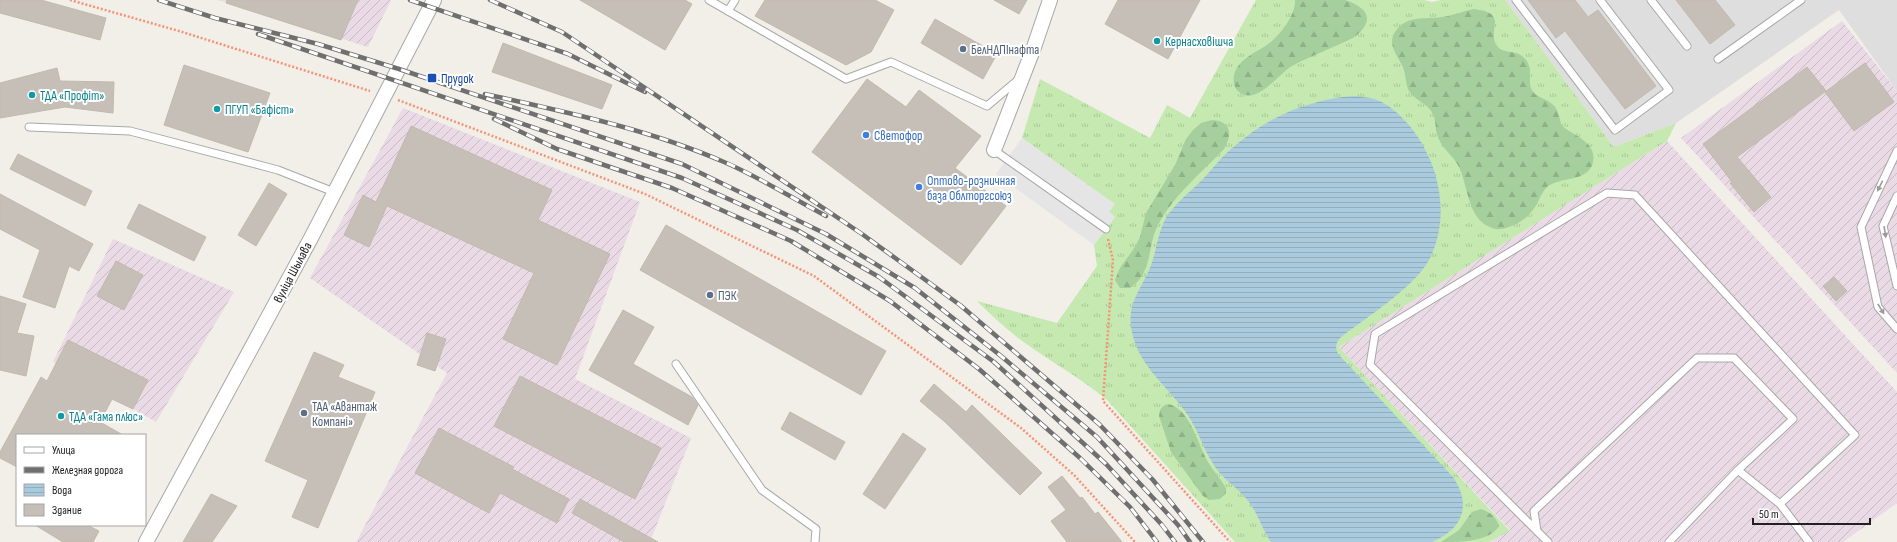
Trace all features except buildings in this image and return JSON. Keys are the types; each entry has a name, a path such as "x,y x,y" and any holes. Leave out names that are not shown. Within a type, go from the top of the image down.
{"street":[{"name":"вуліца Шылава","path":"146,542 311,238 434,0"},
{"path":"994,150 1033,50 1050,0"}],"lane":[{"path":"709,0 846,79 891,62 987,106 1022,77"},
{"path":"728,11 735,0"},
{"path":"1516,0 1615,130 1668,90 1600,0"},
{"path":"1651,0 1687,46"},
{"path":"1718,59 1801,0"},
{"path":"29,127 130,131 278,170 334,192"},
{"path":"994,150 1106,229"},
{"path":"1897,151 1860,227 1878,306 1897,329"},
{"path":"1548,542 1370,365 1375,334 1607,193 1635,195 1855,435 1780,504"},
{"path":"1897,196 1883,226 1897,286"},
{"path":"1537,531 1534,511 1697,358 1734,358 1793,420 1739,470 1669,542"},
{"path":"676,364 762,490 816,529 815,542"},
{"path":"1739,470 1780,504 1810,542"}],"path":[{"path":"70,0 179,31 385,96 645,194 814,276 1021,428 1074,475 1135,542"},
{"path":"1106,229 1113,260 1103,401 1230,542"}],"shaded area":[{"path":"218,0 391,0 368,47"},
{"path":"1505,0 1897,0 1897,91 1839,10 1676,123 1614,147"},
{"path":"1842,21 1897,91 1897,373 1681,138"},
{"path":"403,108 640,202 575,379 691,438 650,542 356,542 447,373 310,278"},
{"path":"1022,138 1115,204 1109,212 1115,217 1094,245 996,174"},
{"path":"1667,141 1897,392 1897,503 1843,542 1488,542 1510,530 1339,347"},
{"path":"113,239 234,292 156,422 53,362"}],"green space":[{"path":"1256,0 1424,0 1432,2 1441,0 1505,0 1614,147 1676,123 1667,141 1339,347 1510,531 1488,542 1235,542 1107,400 1009,331 977,301 1057,323 1097,266 1094,245 1115,217 1109,212 1114,204 1022,138 1040,79 1150,138 1167,105 1190,118"},
{"path":"1295,0 1345,0 1360,7 1367,16 1367,21 1365,26 1353,38 1292,66 1260,92 1253,95 1246,95 1239,92 1235,87 1234,75 1240,64 1250,55 1267,45 1280,33 1291,17"},
{"path":"1474,9 1491,14 1495,23 1494,40 1497,46 1502,50 1519,54 1526,60 1530,69 1530,86 1534,93 1554,106 1562,126 1584,140 1592,149 1593,155 1593,162 1590,169 1586,173 1559,181 1547,187 1529,215 1516,224 1501,229 1494,229 1484,224 1473,210 1459,167 1439,139 1436,132 1435,119 1431,110 1409,91 1404,70 1392,42 1395,32 1405,22 1416,19 1446,16"},
{"path":"1212,120 1223,123 1227,126 1229,138 1224,149 1188,185 1164,214 1155,233 1143,275 1130,288 1120,288 1115,280 1120,268 1135,247 1140,237 1146,213 1175,165 1186,139 1201,123"},
{"path":"1168,404 1176,407 1188,420 1204,455 1226,488 1226,493 1220,499 1209,500 1203,496 1171,452 1159,416 1161,408"},
{"path":"1481,509 1490,513 1496,520 1499,526 1495,531 1482,538 1474,540 1441,542 1459,530 1472,512"}],"water":[{"path":"1353,96 1372,98 1389,106 1405,120 1419,138 1428,154 1439,189 1441,207 1440,225 1436,243 1429,260 1422,270 1413,281 1389,302 1340,338 1336,344 1337,351 1339,355 1453,477 1459,487 1463,506 1457,523 1451,530 1443,537 1432,542 1271,542 1249,502 1216,468 1208,456 1189,417 1143,359 1134,340 1131,329 1132,310 1137,294 1150,268 1159,235 1167,216 1232,148 1249,134 1277,117 1307,105"}],"railway":[{"path":"159,0 215,18 318,44 399,69 682,164 826,234 915,288 1001,356 1097,437 1178,525 1190,542"},
{"path":"410,0 568,54 645,92"},
{"path":"490,0 562,32 862,234 960,305 1099,424 1153,480 1203,542"},
{"path":"258,34 682,178 797,230 879,277 994,362 1106,464 1162,525 1175,542"},
{"path":"485,94 606,122 695,150 750,174 826,216"},
{"path":"494,119 557,149 672,188 791,241 890,301 979,369 1080,458 1130,507 1157,542"}],"place":[{"name":"Кернасховішча","path":"1157,41"},
{"name":"БелНДПІнафта","path":"963,49"},
{"name":"Прудок","path":"432,78"},
{"name":"ТДА «Профіт»","path":"32,95"},
{"name":"ПГУП «Бафіст»","path":"217,109"},
{"name":"Светофор","path":"866,135"},
{"name":"Оптово-розничная база Облторгсоюз","path":"919,187"},
{"name":"ПЭК","path":"710,295"},
{"name":"ТАА «Авантаж Компані»","path":"304,413"},
{"name":"ТДА «Гама плюс»","path":"61,416"}]}
